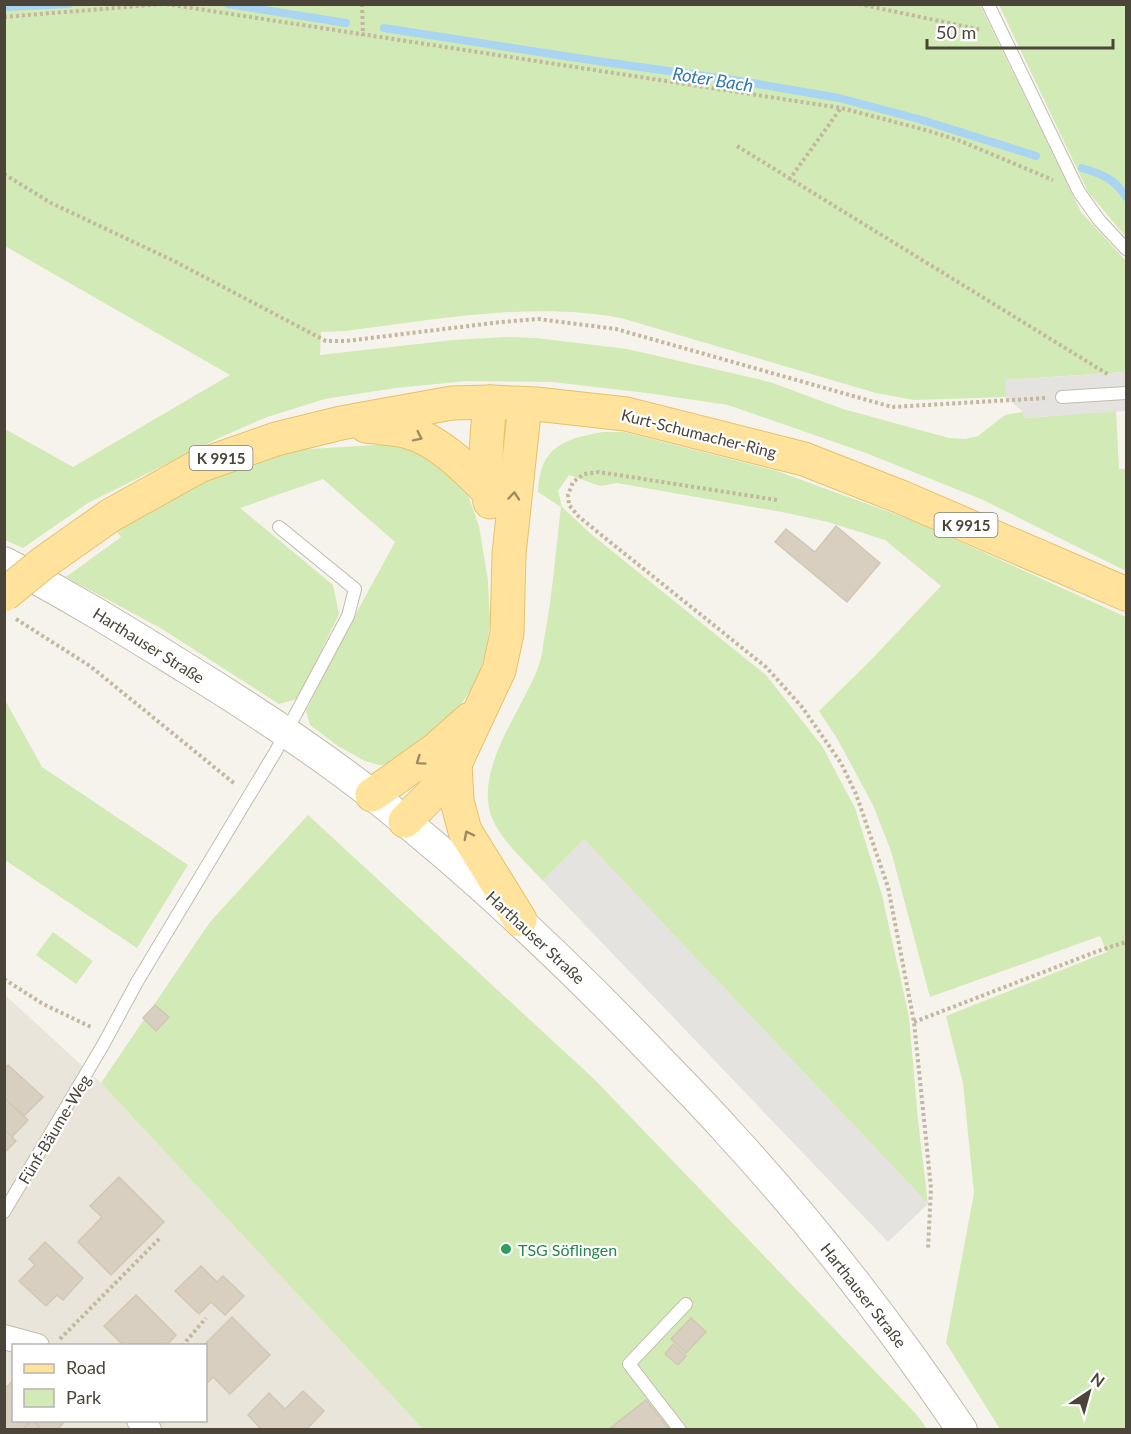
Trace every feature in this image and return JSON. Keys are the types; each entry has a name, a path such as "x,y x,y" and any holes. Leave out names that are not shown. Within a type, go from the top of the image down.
{"main road":[{"name":"Kurt-Schumacher-Ring","path":"4,595 43,563 111,514 200,466 276,439 340,423 452,403 490,402 626,414 804,459 901,497 1126,594"},
{"path":"490,402 488,491 493,514 509,554"},
{"path":"405,821 430,796 455,764 499,670 507,633 509,554 525,404"},
{"name":"K 9915","path":"340,423 406,431 433,444 459,462 488,491"},
{"path":"372,795 435,750 480,709"},
{"path":"455,764 457,801 465,831 520,920"}],"street":[{"name":"Harthauser Straße","path":"4,562 110,620 286,732 405,821 520,920 600,998 727,1130 873,1304 915,1360 962,1430"},
{"path":"4,1337 30,1344"}],"lane":[{"path":"988,4 1080,192 1099,220 1126,249"},
{"path":"1062,397 1124,393"},
{"name":"Fünf-Bäume-Weg","path":"4,1212 103,1045 137,982 286,732 348,616 355,589 279,527"},
{"path":"680,1430 629,1364 686,1304"}],"path":[{"path":"4,17 164,4 841,108 958,140 1080,192"},
{"path":"362,4 363,36"},
{"path":"860,4 1003,34"},
{"path":"789,180 841,108"},
{"path":"737,146 1117,380 1124,393"},
{"path":"4,174 51,203 174,261 326,341 346,341 538,319 616,329 892,407 1062,397"},
{"path":"777,500 598,472 584,474 573,482 568,495 569,505 579,517 766,668 802,707 822,733 841,763 856,794 888,887 914,1022 931,1188 928,1249"},
{"path":"30,627 90,666 249,796"},
{"path":"914,1022 1126,942"},
{"path":"4,980 43,1004 93,1028 112,1029"},
{"path":"55,1344 161,1236"},
{"path":"184,1344 206,1318"}],"shaded area":[{"path":"1126,372 1126,411 1023,418 1023,412 1006,397 1005,380"},
{"path":"584,839 928,1204 888,1242 543,881"},
{"path":"4,994 101,1083 423,1429 5,1429"}],"green space":[{"path":"5,5 980,5 1081,212 1126,261 1126,372 1006,380 1006,397 914,400 876,393 621,318 552,311 483,314 321,332 320,355 453,340 506,337 537,338 627,349 770,382 843,409 949,438 965,439 978,436 1005,415 1023,412 1024,418 1116,411 1119,469 1126,469 1126,571 981,499 866,453 728,405 553,382 467,381 395,388 325,399 267,417 221,437 88,503 23,548 5,540 5,429 73,467 230,375 5,246"},
{"path":"999,5 1126,5 1126,237 1088,192"},
{"path":"603,432 624,432 777,471 914,521 1126,617 1126,1429 1000,1429 946,1343 974,1193 963,1083 946,1016 1107,952 1100,936 930,997 891,851 873,805 838,740 819,711 941,586 885,540 828,522 617,483 600,486 569,475 558,491 562,507 591,534 766,675 822,746 855,808 882,895 909,1017 928,1204 584,840 543,881 496,827 488,799 489,780 502,740 539,665 553,584 561,507 538,492 540,477 549,455 557,447 577,438"},
{"path":"395,444 420,450 461,483 468,495 479,526 488,581 490,623 486,650 477,681 453,716 390,764 379,765 365,761 338,746 310,725 306,711 329,663 395,542 323,479 240,508 333,585 339,614 298,699 279,704 162,629 66,577 121,537 115,530 201,483 293,450"},
{"path":"5,700 42,767 188,865 137,948 5,860"},
{"name":"TSG Söflingen","path":"308,815 594,1079 917,1415 927,1429 423,1429 101,1083 210,922"},
{"path":"53,932 93,961 76,984 36,955"}],"building":[{"path":"836,526 880,563 847,602 775,542 786,529 815,552"},
{"path":"155,1005 169,1017 156,1031 143,1018"},
{"path":"8,1065 43,1097 24,1116 4,1098 4,1069"},
{"path":"4,1098 28,1120 12,1137 4,1129"},
{"path":"4,1129 16,1141 4,1153"},
{"path":"119,1177 164,1222 111,1275 78,1242 102,1217 90,1206"},
{"path":"45,1242 83,1278 63,1300 57,1295 46,1306 19,1281 35,1265 29,1259"},
{"path":"201,1266 217,1282 223,1276 244,1296 225,1315 211,1302 199,1314 175,1291"},
{"path":"136,1295 176,1335 168,1344 122,1344 104,1326"},
{"path":"232,1317 270,1355 230,1394 213,1377 207,1383 207,1344 205,1344"},
{"path":"691,1318 706,1332 686,1353 671,1339"},
{"path":"673,1344 686,1356 678,1365 665,1354"},
{"path":"12,1382 12,1422 30,1422 22,1430 4,1430 4,1389"},
{"path":"303,1391 324,1411 306,1430 262,1430 248,1415 269,1393 285,1409"},
{"path":"646,1400 670,1430 608,1430"},
{"path":"30,1422 35,1422 42,1430 22,1430"},
{"path":"35,1422 64,1422 57,1430 42,1430"}],"waterway":[{"name":"Roter Bach","path":"4,7 69,4"},
{"name":"Roter Bach","path":"228,4 346,23"},
{"name":"Roter Bach","path":"384,28 839,98 922,120 1036,156"},
{"name":"Roter Bach","path":"1082,168 1107,178 1126,197"}],"place":[{"name":"TSG Söflingen","path":"506,1249"}]}
